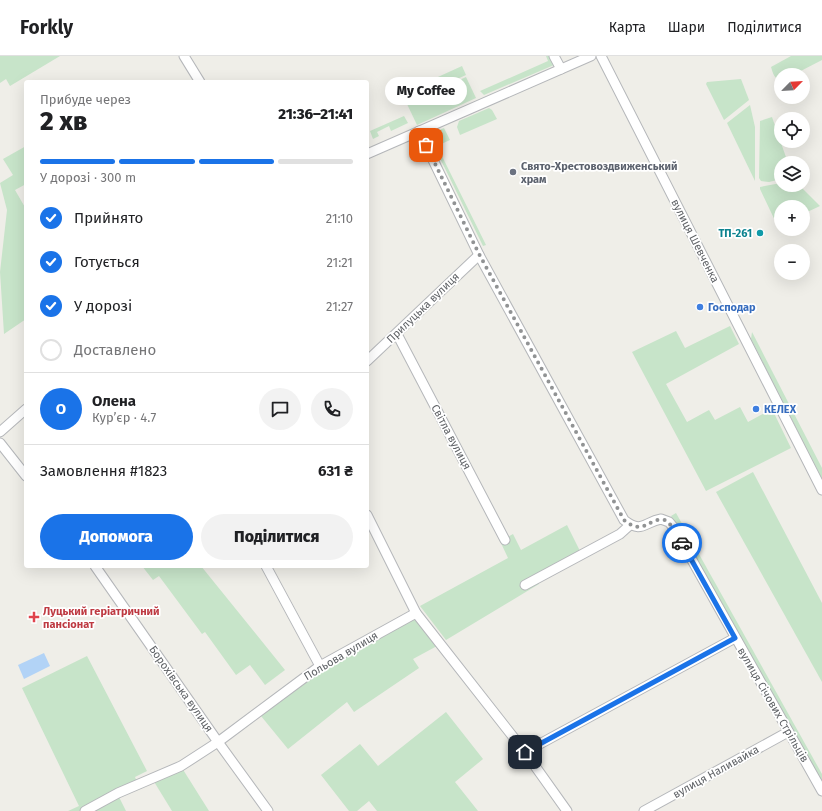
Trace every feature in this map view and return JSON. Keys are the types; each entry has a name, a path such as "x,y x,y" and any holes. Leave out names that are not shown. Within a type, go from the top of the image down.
{"street":[{"path":"184,56 199,80"},
{"path":"554,56 561,69"},
{"path":"369,153 591,56"},
{"name":"вулиця Шевченка","path":"601,56 822,490"},
{"path":"419,131 479,254 624,520 630,525 620,534 525,585"},
{"name":"Прилуцька вулиця","path":"369,360 479,254"},
{"name":"Світла вулиця","path":"397,334 505,540"},
{"path":"0,432 24,411"},
{"path":"0,443 24,473"},
{"path":"369,519 416,613 525,752 567,811"},
{"name":"вулиця Січових Стрільців","path":"630,525 640,527 661,519 669,522 680,538 822,791"},
{"name":"Борохівська вулиця","path":"96,568 268,811"},
{"path":"267,568 320,666"},
{"name":"Польова вулиця","path":"85,811 118,793 181,766 218,742 320,666 416,613"},
{"path":"525,752 735,638"},
{"name":"вулиця Наливайка","path":"644,811 788,732"}],"green space":[{"path":"0,56 60,56 10,86 6,79 0,83"},
{"path":"546,56 550,56 554,65 484,95 480,91 548,61"},
{"path":"791,56 822,56 822,60 807,68 774,68 774,75 771,67"},
{"path":"462,66 466,75 404,103 402,98 396,101 394,97"},
{"path":"466,77 476,98 417,125 407,104"},
{"path":"741,79 749,100 724,120 706,84 707,82"},
{"path":"750,105 755,127 755,181 727,123"},
{"path":"489,108 492,110 497,119 460,135 457,127 459,121"},
{"path":"404,116 408,123 391,131 389,126 377,132 379,136 373,139 370,131"},
{"path":"772,117 774,123 774,148 783,148 786,156 774,156 774,181 769,182 761,181 759,178 760,121"},
{"path":"444,128 450,140 437,146 486,245 483,246 434,146 428,138 430,134"},
{"path":"24,147 24,185 15,190 24,206 24,320 4,334 0,272 7,210 0,183 13,175 3,159"},
{"path":"774,184 774,192 806,192 820,206 810,211 810,200 774,200 774,218 760,187"},
{"path":"730,326 739,344 666,384 687,422 709,410 715,420 740,407 748,422 772,409 791,448 706,491 632,352 676,331 685,348"},
{"path":"752,332 822,468 822,479 751,339"},
{"path":"753,472 822,603 822,682 716,492"},
{"path":"676,513 822,774 822,784 671,516"},
{"path":"567,525 580,551 535,575 539,584 446,640 420,606 508,558 500,541 513,534 521,550"},
{"path":"144,568 203,568 285,670 265,685 250,665 236,675 205,632 202,634 159,576 153,580"},
{"path":"416,618 437,646 413,659 419,668 354,712 347,702 288,749 261,716 327,667"},
{"path":"87,656 147,771 135,777 137,782 118,790 79,811 68,811 79,806 22,688"},
{"path":"446,712 483,759 455,782 478,811 377,811 369,801 357,811 349,811 321,775 360,744 378,766"},
{"path":"182,768 209,811 172,811 153,780"},
{"path":"119,797 126,811 90,811"}],"water":[{"path":"44,653 50,666 24,679 18,665"}],"way so far":[{"path":"426,145 479,254 624,520 635,527 646,526 661,519 665,520 674,528 682,543"}],"place":[{"name":"My Coffee","path":"426,145"},
{"name":"Свято-Хрестовоздвиженський храм","path":"513,172"},
{"name":"ТП-261","path":"760,233"},
{"name":"Господар","path":"700,307"},
{"name":"КЕЛЕХ","path":"756,409"},
{"name":"Луцький геріатричний пансіонат","path":"34,617"}],"route":[{"path":"525,752 735,638 682,543"}]}
